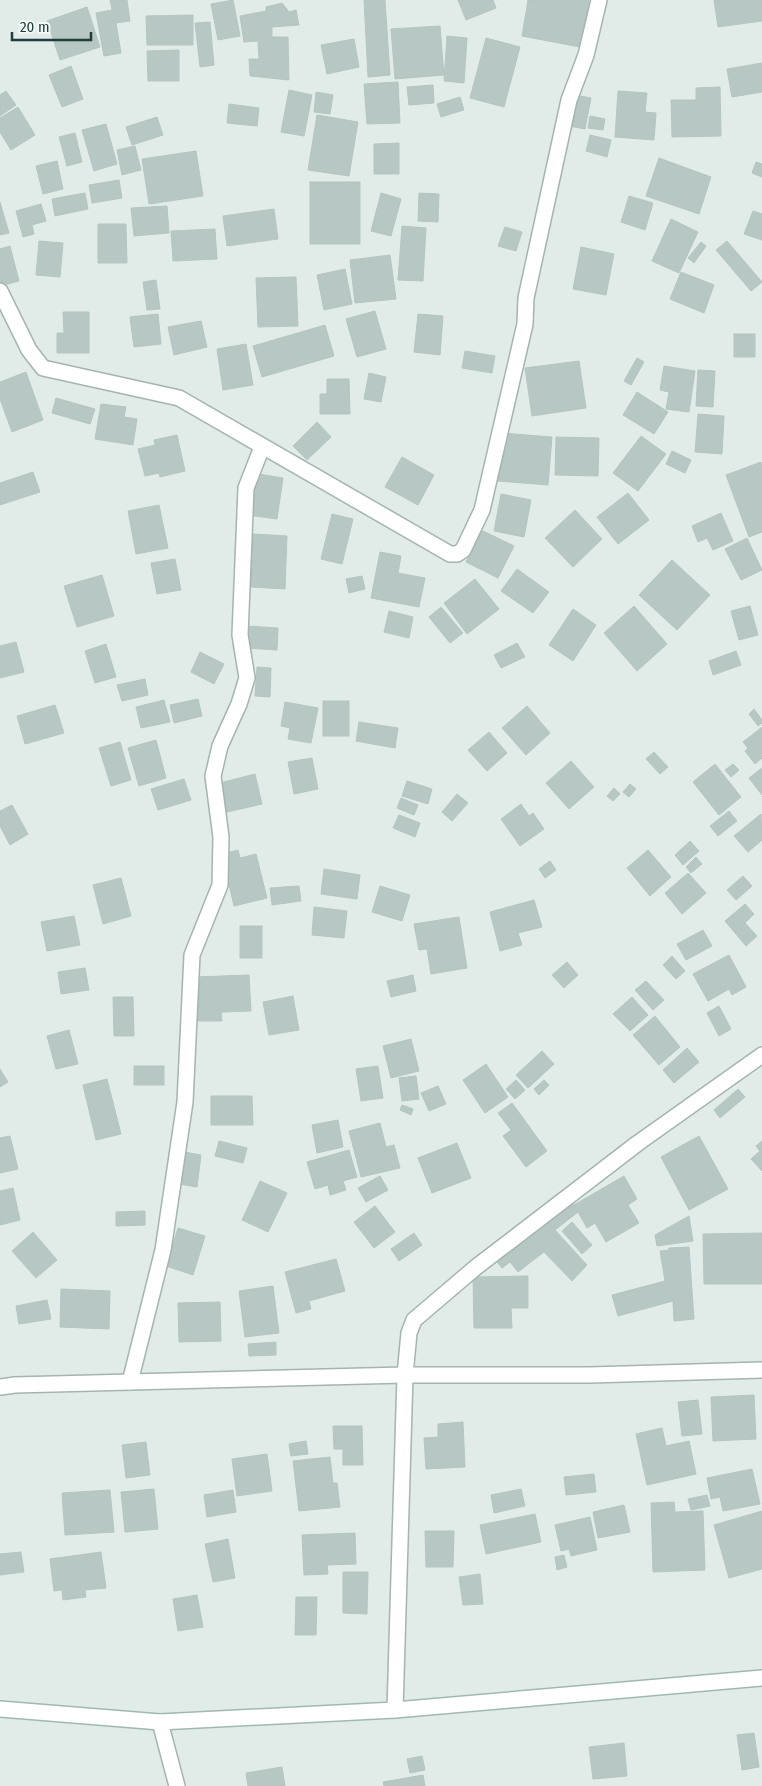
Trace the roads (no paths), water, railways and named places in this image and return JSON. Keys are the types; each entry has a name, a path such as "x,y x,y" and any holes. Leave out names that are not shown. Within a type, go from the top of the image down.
{"street":[{"path":"0,291 29,350 43,368 178,398 450,554 457,554 463,550 482,510 525,324 526,298 569,100 586,56 599,0"},
{"path":"130,1382 163,1250 185,1102 192,955 220,885 220,837 213,776 220,746 239,704 247,678 240,635 246,488 262,446"},
{"path":"396,1710 405,1376 409,1333 414,1320 475,1268 638,1143 762,1055"},
{"path":"0,1387 130,1382 405,1376 590,1375 762,1370"},
{"path":"0,1709 160,1722 396,1710 762,1678"},
{"path":"160,1722 177,1786"}]}
